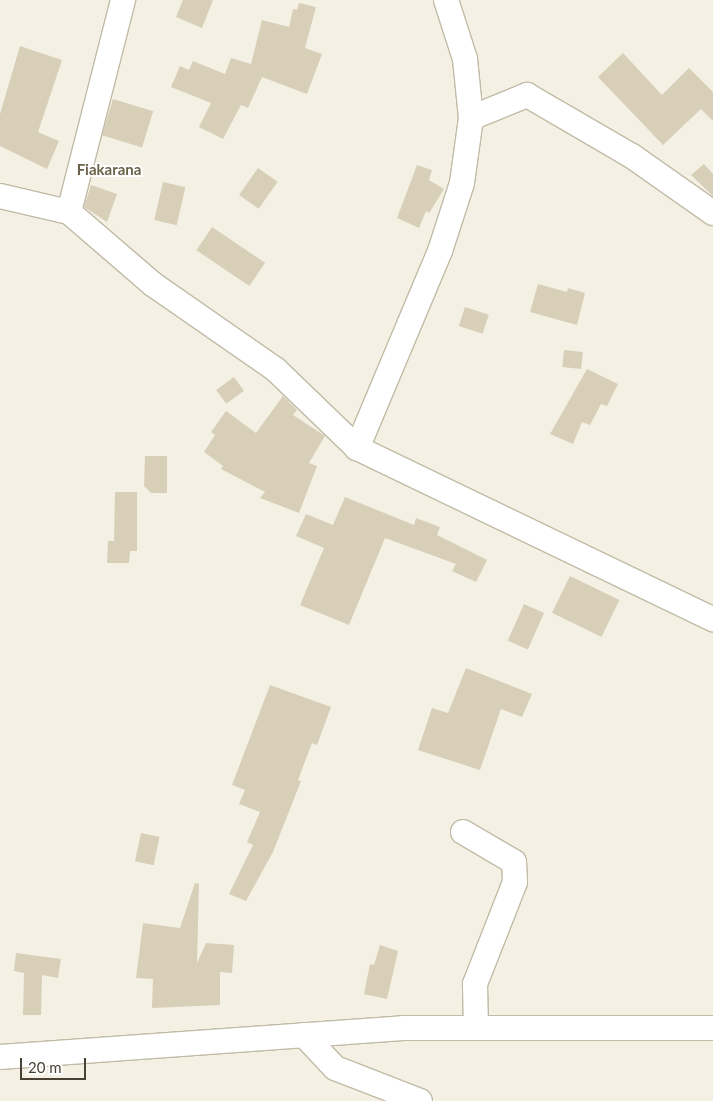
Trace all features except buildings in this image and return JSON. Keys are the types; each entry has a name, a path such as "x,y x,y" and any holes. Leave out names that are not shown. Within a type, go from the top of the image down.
{"street":[{"path":"69,212 124,0"},
{"path":"356,448 440,251 462,183 471,118 465,59 446,0"},
{"path":"471,118 527,95 632,156 713,213"},
{"path":"0,196 69,212 154,285 275,369 356,448 713,619"},
{"path":"463,832 514,862 515,882 475,984 476,1028"},
{"path":"0,1056 403,1028 713,1028"},
{"path":"304,1035 335,1068 420,1101"}],"district":[{"name":"Fiakarana","path":"109,170"}]}
